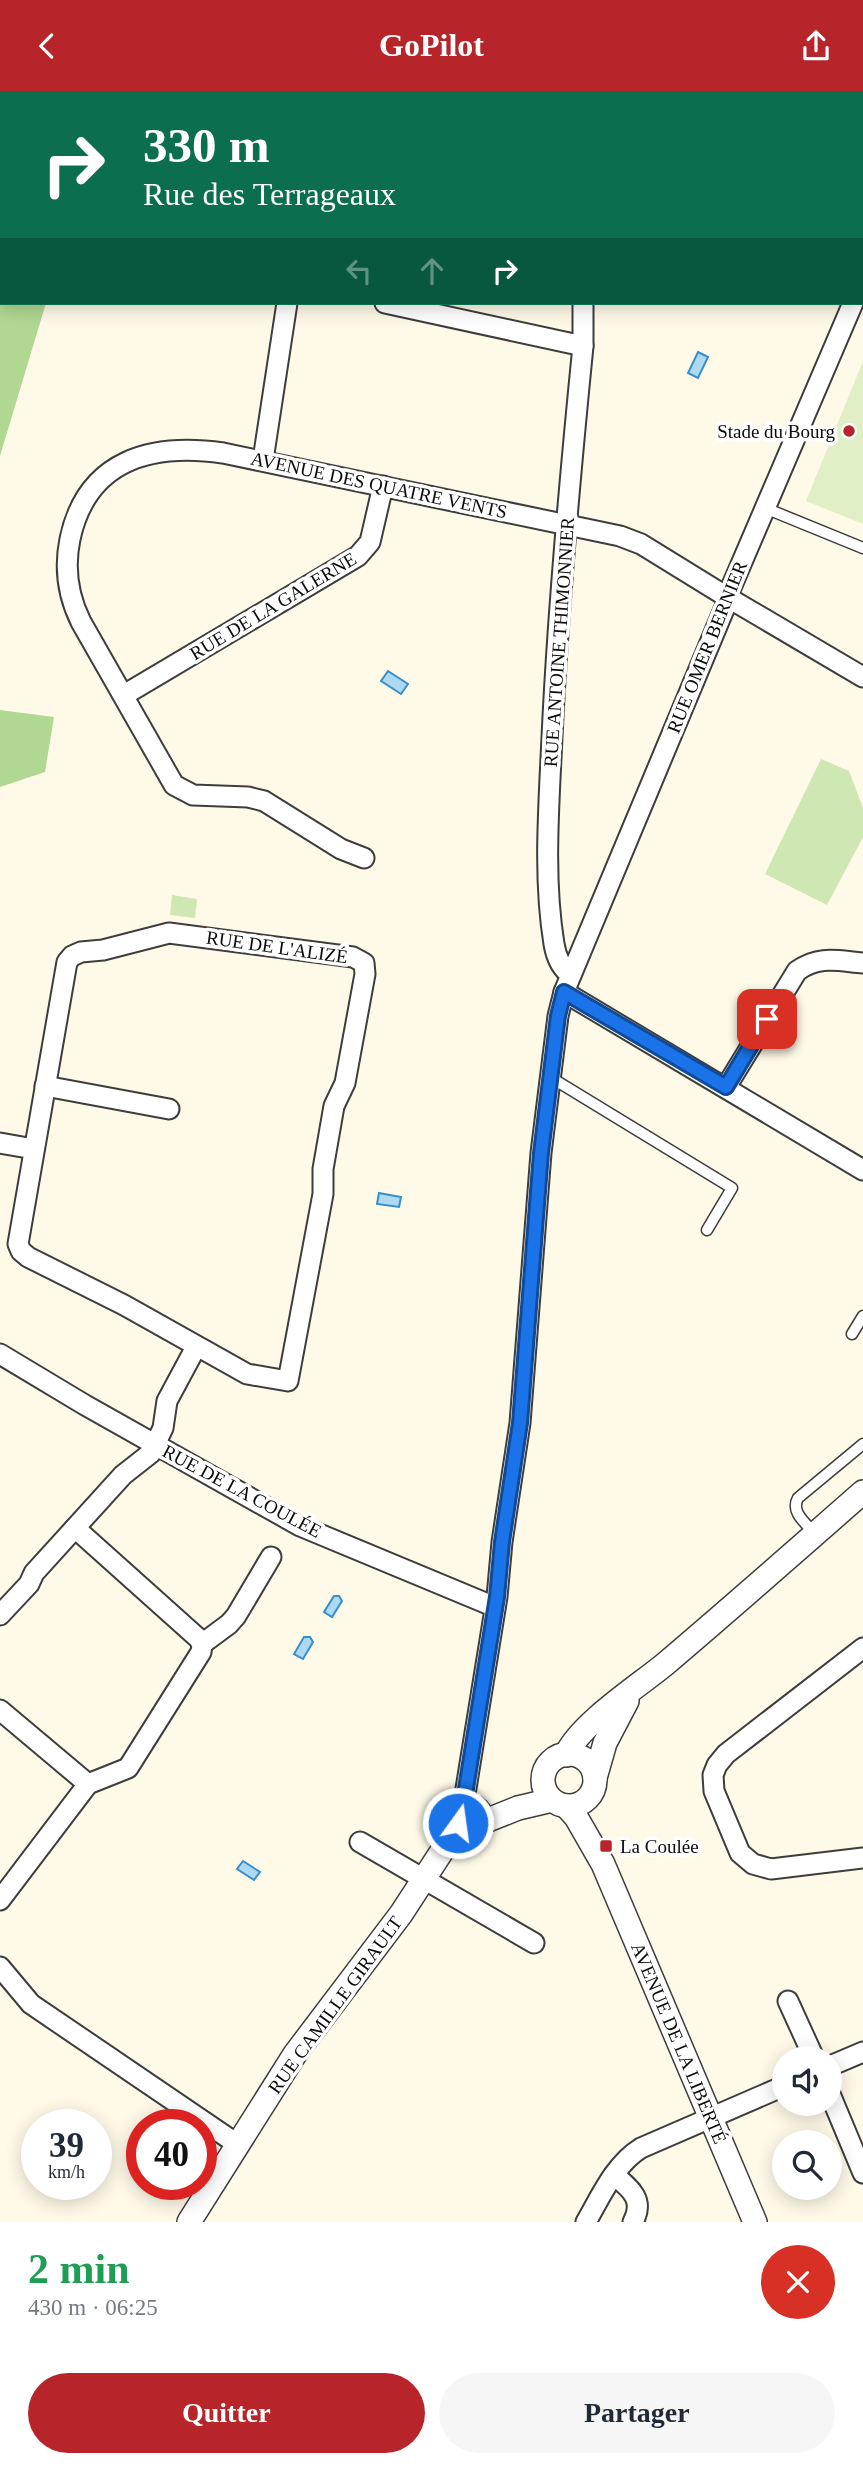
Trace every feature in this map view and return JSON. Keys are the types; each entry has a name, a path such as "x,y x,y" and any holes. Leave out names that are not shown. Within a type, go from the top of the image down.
{"street":[{"path":"263,460 287,305"},
{"path":"394,305 583,346"},
{"name":"RUE ANTOINE THIMONNIER","path":"568,983 555,947 549,878 553,712 566,524 583,346 583,305"},
{"name":"RUE OMER BERNIER","path":"568,983 727,597 852,305"},
{"name":"AVENUE DES QUATRE VENTS","path":"364,858 341,849 264,801 248,797 193,795 177,788 75,611 68,585 68,548 73,528 89,492 105,476 127,462 169,449 194,449 263,460 620,536 641,544 863,677"},
{"name":"RUE DE LA GALERNE","path":"124,695 358,557 370,542 383,486"},
{"name":"RUE DE L'ALIZÉ","path":"179,933 354,957 364,963 365,974 345,1083 334,1106 323,1169 323,1194 289,1380 283,1382 251,1376 21,1251 18,1244 19,1229 45,1086 67,962 72,956 155,935 179,933"},
{"path":"726,1087 797,971 805,965 824,959 863,963"},
{"path":"568,983 726,1087 863,1170"},
{"name":"RUE CAMILLE GIRAULT","path":"189,2222 295,2054 470,1817 520,1423 537,1190 550,1077 558,1016 568,983"},
{"path":"45,1086 169,1109"},
{"path":"0,1143 34,1149"},
{"path":"0,1615 29,1584 34,1573 123,1475 145,1460 156,1445 163,1428 167,1401 196,1347"},
{"name":"RUE DE LA COULÉE","path":"0,1354 300,1526 495,1607"},
{"name":"AVENUE DE LA LIBERTÉ","path":"755,2222 603,1864 576,1817 544,1788 544,1774 552,1761 566,1755 571,1745 600,1717 863,1492"},
{"path":"0,1900 88,1784 128,1768 201,1652 202,1644 199,1639 75,1528"},
{"path":"202,1644 236,1616 271,1557"},
{"path":"863,1648 726,1754 713,1775 714,1791 740,1853 753,1864 771,1869 863,1858"},
{"name":"AVENUE DE LA LIBERTÉ","path":"603,1864 593,1785 605,1743 634,1689"},
{"path":"0,1710 88,1784"},
{"path":"470,1817 559,1803 580,1804 593,1785 593,1770 582,1758 566,1755"},
{"path":"470,1817 513,1796 544,1774"},
{"path":"360,1842 534,1943"},
{"path":"0,1967 32,2004 237,2144"},
{"path":"788,2001 809,2046"},
{"path":"842,2061 863,2052"},
{"path":"586,2222 614,2175 631,2154 772,2091"},
{"path":"839,2116 863,2173"},
{"path":"614,2175 636,2198 638,2212 633,2222"}],"lane":[{"path":"765,508 863,548"},
{"path":"550,1077 732,1188 707,1230"},
{"path":"852,1334 863,1316"},
{"path":"815,1534 799,1515 795,1502 863,1444"}],"green space":[{"path":"0,305 45,305 0,456"},
{"name":"Stade du Bourg","path":"863,361 863,524 806,501"},
{"path":"0,710 54,717 45,772 0,787"},
{"path":"821,759 849,771 863,808 863,837 827,905 765,874"},
{"path":"172,895 197,899 195,918 170,915"}],"water":[{"path":"698,352 708,357 698,378 688,373"},
{"path":"388,671 408,684 401,694 381,681"},
{"path":"379,1193 401,1197 399,1207 377,1204"},
{"path":"334,1596 339,1596 342,1601 332,1617 324,1612"},
{"path":"304,1637 310,1637 313,1642 303,1659 294,1654"},
{"path":"243,1861 260,1872 254,1880 237,1869"}],"place":[{"name":"Stade du Bourg","path":"849,431"},
{"name":"La Coulée","path":"606,1846"}],"route":[{"path":"458,1823 457,1815 463,1807 497,1597 502,1542 520,1423 541,1153 558,1016 564,992 726,1087 767,1019"}]}
